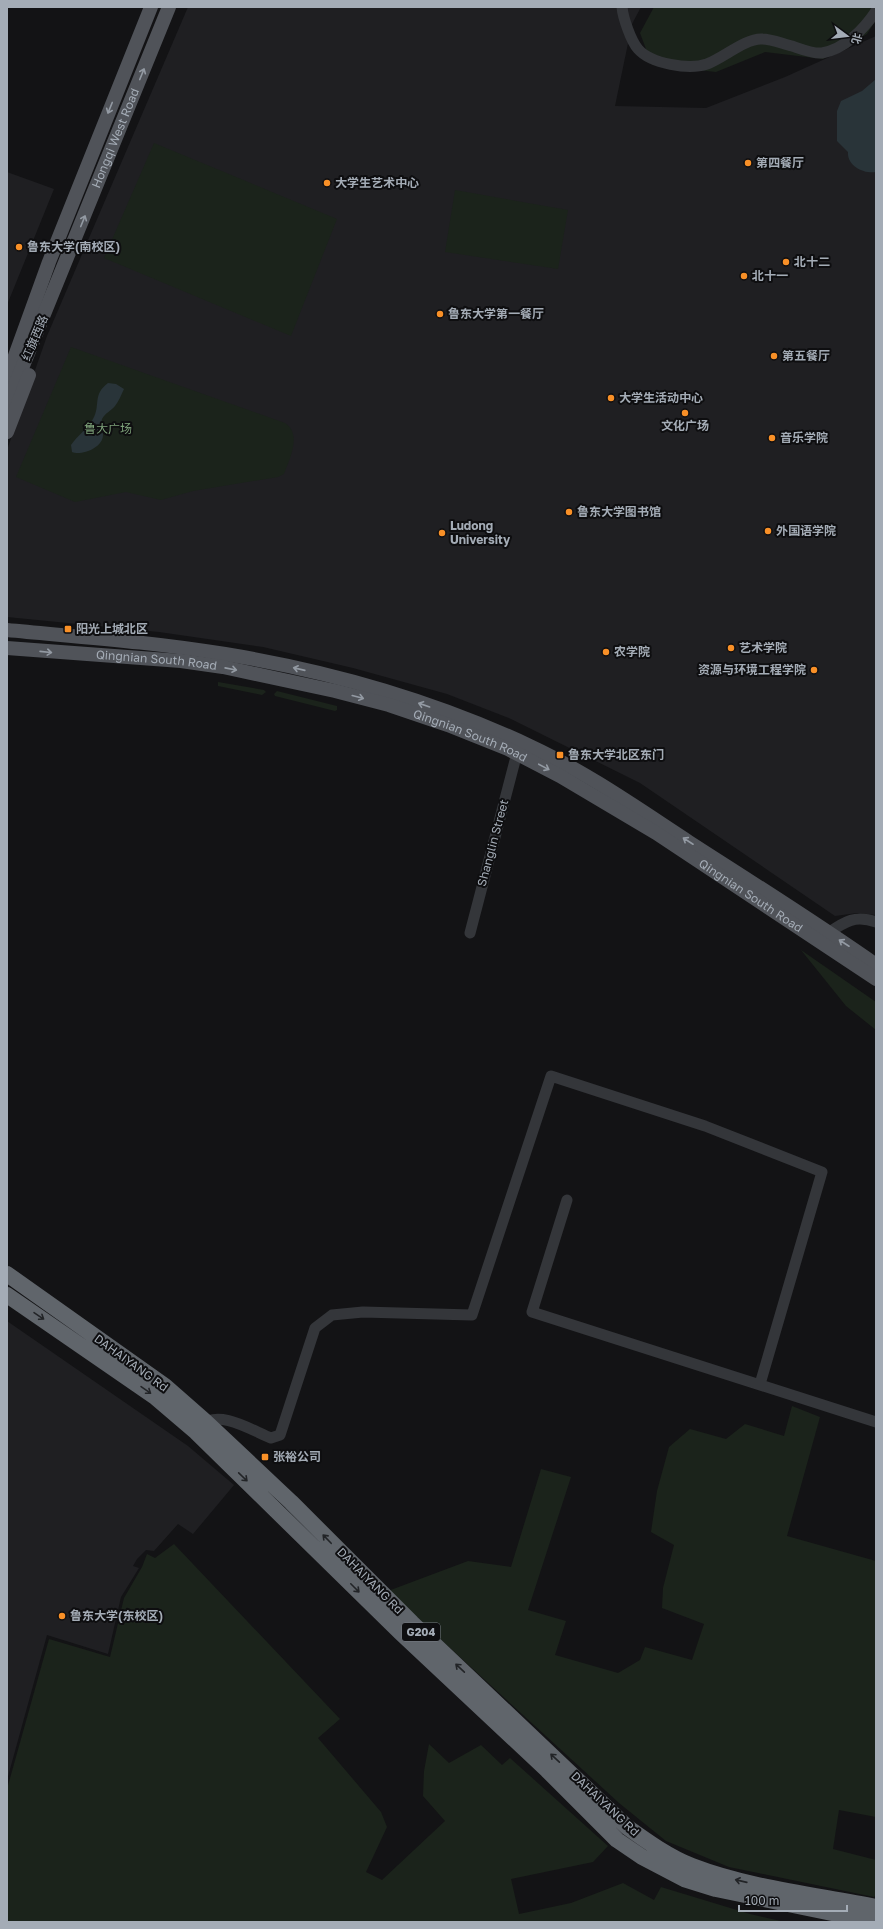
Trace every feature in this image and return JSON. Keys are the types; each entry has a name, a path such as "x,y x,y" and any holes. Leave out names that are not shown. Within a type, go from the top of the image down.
{"highway":[{"name":"DAHAIYANG Rd","path":"7,1274 165,1386 201,1427 401,1633 547,1770 617,1840 642,1857 684,1878 716,1889 876,1922"},
{"name":"DAHAIYANG Rd","path":"7,1295 201,1427 290,1502 412,1624 633,1832 655,1847 692,1866 726,1877 876,1907"}],"main road":[{"name":"Hongqi West Road","path":"49,262 151,7"},
{"name":"Hongqi West Road","path":"63,270 169,7"},
{"path":"7,357 49,262"},
{"name":"红旗西路","path":"7,378 49,262"},
{"path":"7,432 22,394 63,270"},
{"name":"红旗西路","path":"7,405 63,270"},
{"name":"Qingnian South Road","path":"7,630 226,654 338,678 392,693 452,714 513,738 554,758 662,824 876,964"},
{"name":"Qingnian South Road","path":"7,648 181,661 268,676 389,705 448,725 517,753 560,776 656,833 876,979"}],"street":[{"path":"622,7 627,28 638,49 656,61 698,66 707,64 749,42 762,39 821,53 832,50 856,35 865,27 876,11"},
{"name":"Shanglin Street","path":"470,933 517,753"},
{"path":"828,932 849,920 867,919 876,922"},
{"path":"201,1427 225,1418 271,1438 280,1435 315,1328 332,1315 363,1312 472,1315 551,1076 705,1126 822,1172 760,1384"},
{"path":"566,1200 532,1312 876,1422"}],"shaded area":[{"name":"Ludong University","path":"188,7 641,7 632,24 615,106 706,108 785,77 876,36 876,915 857,913 835,916 640,783 511,719 447,694 353,668 263,647 159,632 7,617 7,450 47,336"},
{"path":"876,79 876,172 866,172 853,165 848,157 848,152 837,141 837,111 841,101 862,91"},
{"name":"鲁东大学(南校区)","path":"7,172 54,189 7,305"},
{"path":"108,383 116,384 124,389 119,400 102,419 102,440 96,447 86,452 72,452 71,445 93,419 98,396 103,387"},
{"path":"7,1321 188,1446 234,1485 193,1534 178,1524 154,1551 146,1550 137,1559 133,1566 139,1568 121,1597 108,1654 47,1635 7,1780"}],"green space":[{"path":"654,7 876,7 876,20 867,34 823,59 765,52 716,72 652,65 640,33"},
{"path":"154,143 337,219 291,336 104,258"},
{"path":"455,190 568,210 558,269 445,252"},
{"name":"鲁大广场","path":"71,347 285,423 293,433 294,440 284,474 278,477 193,491 161,500 126,492 75,502 16,477"},
{"path":"218,682 264,690 266,692 262,695 218,686"},
{"path":"277,691 337,706 337,710 335,711 275,696 274,694"},
{"path":"801,950 876,1002 876,1030 846,1006"},
{"path":"792,1406 820,1417 787,1536 876,1561 876,1817 839,1810 833,1849 876,1860 876,1895 874,1897 729,1867 666,1841 619,1803 388,1591 468,1561 511,1567 541,1469 571,1477 528,1610 566,1621 555,1655 618,1673 640,1660 645,1647 692,1660 704,1624 662,1608 663,1588 674,1545 651,1532 657,1491 669,1447 690,1429 726,1439 745,1424 784,1436"},
{"path":"174,1544 340,1719 318,1738 381,1812 387,1827 366,1872 382,1880 445,1821 423,1796 424,1771 429,1744 449,1763 481,1745 502,1765 510,1758 608,1846 593,1862 511,1879 519,1914 571,1903 623,1883 654,1900 661,1887 750,1914 785,1922 7,1922 7,1789 49,1639 110,1657 124,1598 142,1567 147,1554 155,1558"}],"place":[{"name":"第四餐厅","path":"748,163"},
{"name":"大学生艺术中心","path":"327,183"},
{"name":"鲁东大学(南校区)","path":"19,247"},
{"name":"北十二","path":"786,262"},
{"name":"北十一","path":"744,276"},
{"name":"鲁东大学第一餐厅","path":"440,314"},
{"name":"第五餐厅","path":"774,356"},
{"name":"大学生活动中心","path":"611,398"},
{"name":"文化广场","path":"685,413"},
{"name":"音乐学院","path":"772,438"},
{"name":"鲁东大学图书馆","path":"569,512"},
{"name":"外国语学院","path":"768,531"},
{"name":"Ludong University","path":"442,533"},
{"name":"阳光上城北区","path":"68,629"},
{"name":"艺术学院","path":"731,648"},
{"name":"农学院","path":"606,652"},
{"name":"资源与环境工程学院","path":"814,670"},
{"name":"鲁东大学北区东门","path":"560,755"},
{"name":"张裕公司","path":"265,1457"},
{"name":"鲁东大学(东校区)","path":"62,1616"}]}
